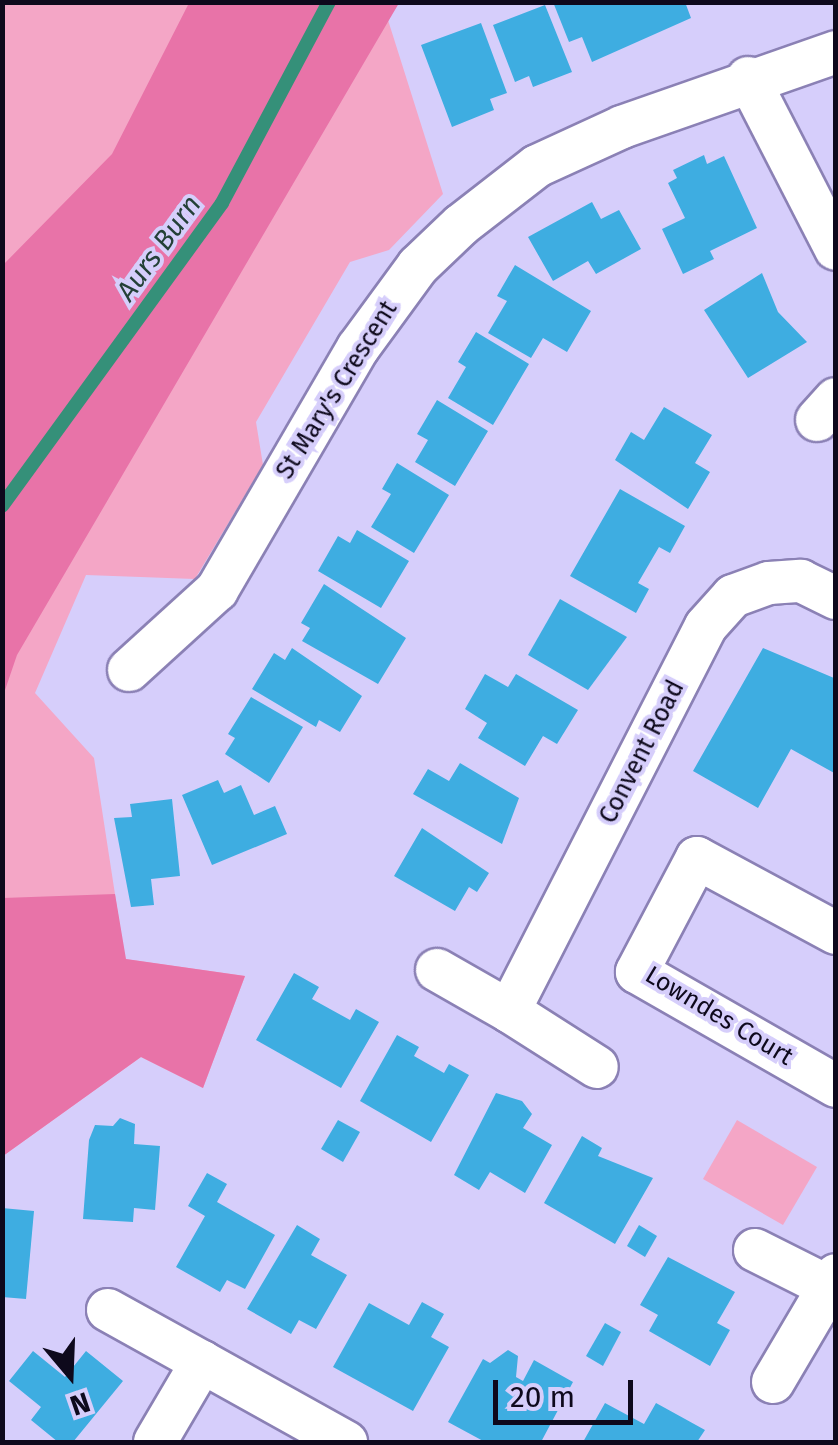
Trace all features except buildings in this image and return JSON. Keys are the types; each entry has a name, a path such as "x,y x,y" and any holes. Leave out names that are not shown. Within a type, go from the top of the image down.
{"street":[{"name":"St Mary's Crescent","path":"129,670 216,590 358,348 447,238 538,166 748,78 836,52"},
{"path":"748,78 836,249"},
{"name":"Convent Road","path":"509,1010 706,626 732,596 769,583 801,581 836,598"},
{"name":"Lowndes Court","path":"836,934 698,858 636,972 836,1086"},
{"path":"438,970 598,1067"},
{"path":"755,1250 830,1280 773,1382"},
{"path":"108,1310 346,1442"},
{"path":"155,1442 202,1362"}],"shaded area":[{"path":"3,3 399,3 388,20 443,194 389,250 350,262 256,422 263,465 195,579 86,575 35,693 94,758 125,959 245,976 203,1088 141,1057 3,1156"},
{"path":"189,3 399,3 17,655 3,696 3,265 112,154"},
{"path":"115,894 126,959 245,976 203,1088 141,1057 3,1156 3,898"},
{"path":"737,1120 817,1167 783,1225 703,1179"}],"waterway":[{"name":"Aurs Burn","path":"2,506 222,203 329,2"}]}
